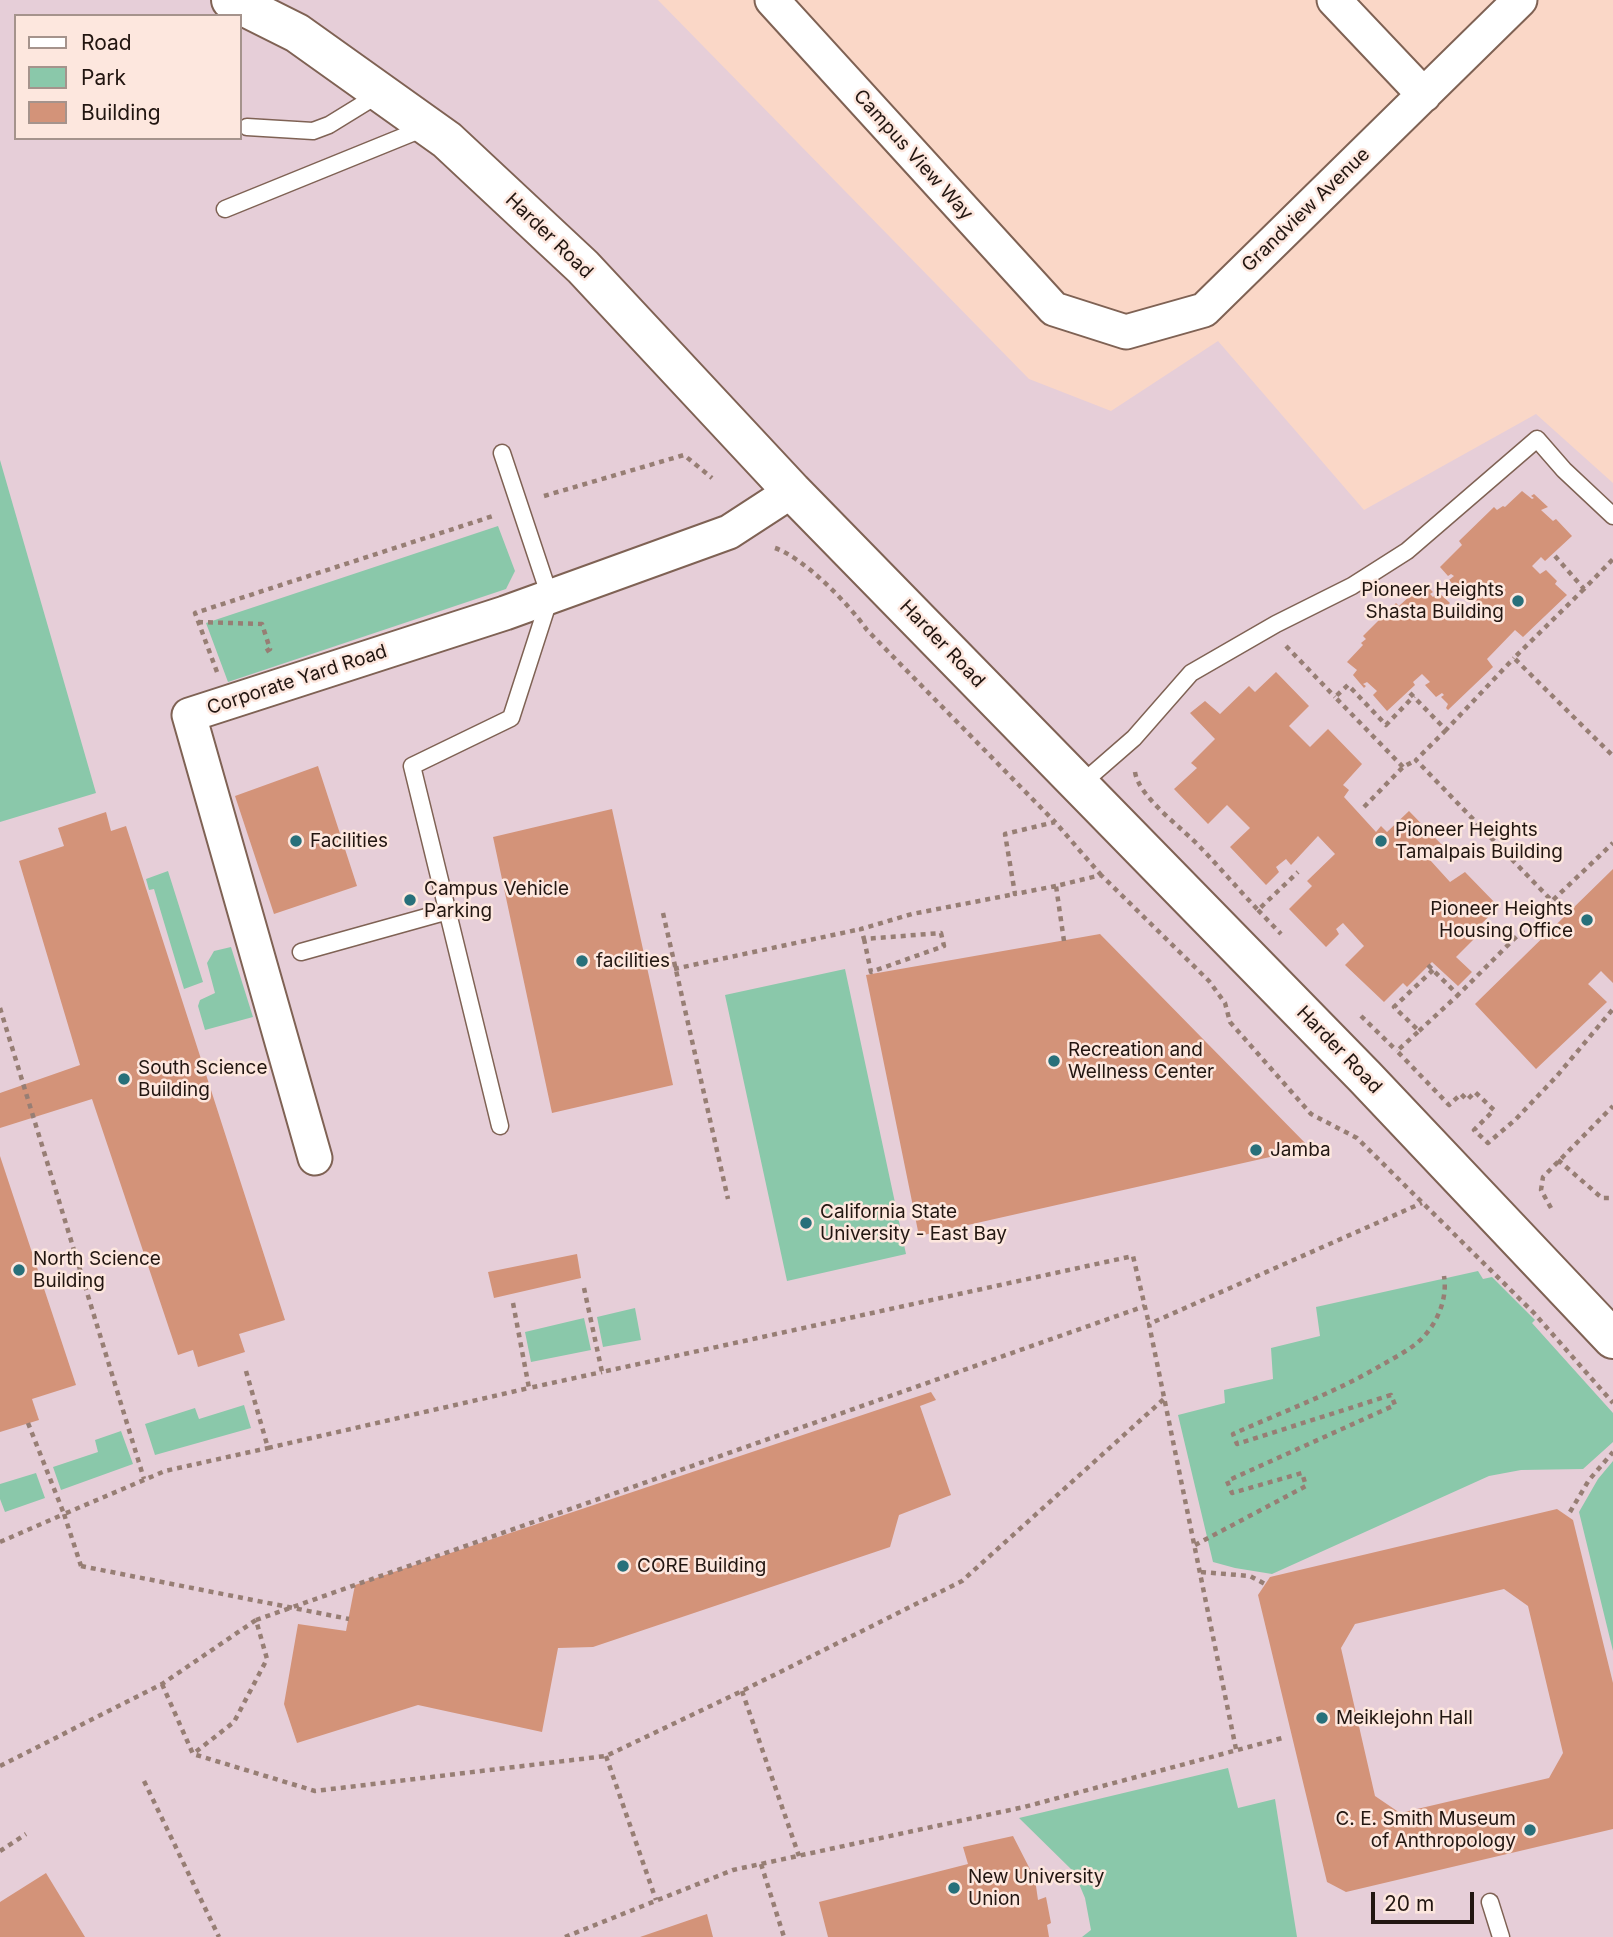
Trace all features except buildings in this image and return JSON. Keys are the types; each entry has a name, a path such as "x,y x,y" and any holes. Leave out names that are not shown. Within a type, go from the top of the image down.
{"street":[{"name":"Harder Road","path":"231,0 297,33 447,140 583,267 792,491 1365,1077 1613,1339"},
{"name":"Campus View Way","path":"772,0 1054,309"},
{"path":"1334,0 1424,95"},
{"name":"Grandview Avenue","path":"1054,309 1126,332 1204,310 1520,0"},
{"name":"Corporate Yard Road","path":"315,1158 189,715 550,597 729,532 792,491"}],"lane":[{"path":"247,127 313,131 329,125 381,93"},
{"path":"225,209 428,126"},
{"path":"1080,785 1134,738 1191,673 1276,624 1352,586 1407,551 1538,439 1564,470 1613,516"},
{"path":"500,1126 412,765 511,718 550,597 502,453"},
{"path":"301,952 448,911"},
{"path":"1490,1902 1501,1937"}],"path":[{"path":"544,496 684,455 712,478"},
{"path":"219,677 195,613 494,516"},
{"path":"775,548 802,562 858,617 876,639 1055,822 1101,875 1209,981 1225,1003 1230,1022 1311,1114 1357,1138 1534,1313 1613,1404"},
{"path":"1555,556 1584,589"},
{"path":"1364,807 1403,767 1416,760 1613,559"},
{"path":"198,622 262,624 270,649 260,655"},
{"path":"1276,652 1286,646 1403,767"},
{"path":"1514,658 1613,756"},
{"path":"1335,697 1348,685 1386,725 1412,694 1446,730"},
{"path":"1416,760 1552,901"},
{"path":"1135,765 1139,784 1155,804 1202,849 1285,938"},
{"path":"1015,894 1005,834 1055,822"},
{"path":"1400,1054 1397,1051 1613,843"},
{"path":"1258,910 1298,872"},
{"path":"674,969 861,929 912,914 1101,875"},
{"path":"1056,886 1064,940"},
{"path":"663,913 728,1199"},
{"path":"861,929 871,972 944,946 941,933 864,939"},
{"path":"1428,965 1458,995"},
{"path":"1419,1031 1394,1007 1433,970"},
{"path":"0,1008 144,1479"},
{"path":"1357,1013 1449,1105 1461,1094 1467,1100 1475,1092 1494,1110 1474,1130 1488,1143 1515,1120 1556,1077 1613,1009"},
{"path":"1551,1208 1541,1190 1543,1177 1613,1106"},
{"path":"1558,1160 1602,1198 1613,1198"},
{"path":"1149,1324 1422,1203"},
{"path":"0,1542 165,1471 529,1388 1133,1256 1165,1398 1236,1749"},
{"path":"1195,1545 1306,1486 1302,1473 1232,1493 1227,1481 1395,1405 1391,1395 1237,1444 1233,1434 1357,1379 1418,1343 1433,1324 1443,1301 1446,1288 1444,1276"},
{"path":"584,1288 602,1372"},
{"path":"513,1303 529,1388"},
{"path":"0,1766 162,1684 256,1619 1145,1306"},
{"path":"246,1371 268,1448"},
{"path":"162,1684 193,1754 315,1791 606,1756 742,1692 962,1581 1165,1398"},
{"path":"28,1423 64,1514 81,1566 349,1619"},
{"path":"1570,1511 1589,1480 1613,1452"},
{"path":"1201,1572 1250,1576 1265,1584"},
{"path":"193,1754 234,1722 267,1659 256,1619"},
{"path":"742,1692 799,1856"},
{"path":"565,1937 733,1870 1024,1807 1286,1737"},
{"path":"606,1756 656,1900"},
{"path":"144,1781 219,1937"},
{"path":"0,1851 26,1834"},
{"path":"761,1864 785,1937"}],"shaded area":[{"name":"California State University - East Bay","path":"0,0 658,0 1029,379 1111,411 1218,341 1364,510 1536,414 1613,483 1613,1937 0,1937"}],"green space":[{"path":"0,460 96,793 0,822"},
{"path":"498,526 515,571 506,589 228,682 206,623"},
{"path":"168,871 203,982 184,989 154,889 149,890 146,879"},
{"path":"231,947 253,1017 205,1030 198,1006 200,1000 215,993 207,963 214,951"},
{"path":"845,969 906,1254 787,1281 725,995"},
{"path":"1478,1271 1483,1279 1492,1277 1535,1320 1532,1323 1613,1413 1613,1442 1583,1469 1521,1470 1489,1476 1272,1574 1213,1562 1178,1415 1225,1403 1224,1390 1273,1379 1271,1348 1320,1336 1316,1307"},
{"path":"635,1308 641,1340 603,1347 597,1317"},
{"path":"584,1318 591,1350 531,1362 525,1332"},
{"path":"244,1405 251,1428 155,1455 145,1424 195,1408 199,1419"},
{"path":"121,1431 133,1464 61,1490 53,1467 98,1452 95,1440"},
{"path":"1613,1461 1613,1651 1579,1512 1598,1479"},
{"path":"36,1473 45,1498 5,1512 0,1499 0,1484"},
{"path":"1228,1768 1238,1808 1275,1799 1297,1937 1082,1937 1091,1930 1085,1898 1074,1872 1019,1818"}],"place":[{"name":"Pioneer Heights Shasta Building","path":"1518,601"},
{"name":"Facilities","path":"296,841"},
{"name":"Pioneer Heights Tamalpais Building","path":"1381,841"},
{"name":"Campus Vehicle Parking","path":"410,900"},
{"name":"Pioneer Heights Housing Office","path":"1587,920"},
{"name":"facilities","path":"582,961"},
{"name":"Recreation and Wellness Center","path":"1054,1061"},
{"name":"South Science Building","path":"124,1079"},
{"name":"Jamba","path":"1256,1150"},
{"name":"California State University - East Bay","path":"806,1223"},
{"name":"North Science Building","path":"19,1270"},
{"name":"CORE Building","path":"623,1566"},
{"name":"Meiklejohn Hall","path":"1322,1718"},
{"name":"C. E. Smith Museum of Anthropology","path":"1530,1830"},
{"name":"New University Union","path":"954,1888"}]}
